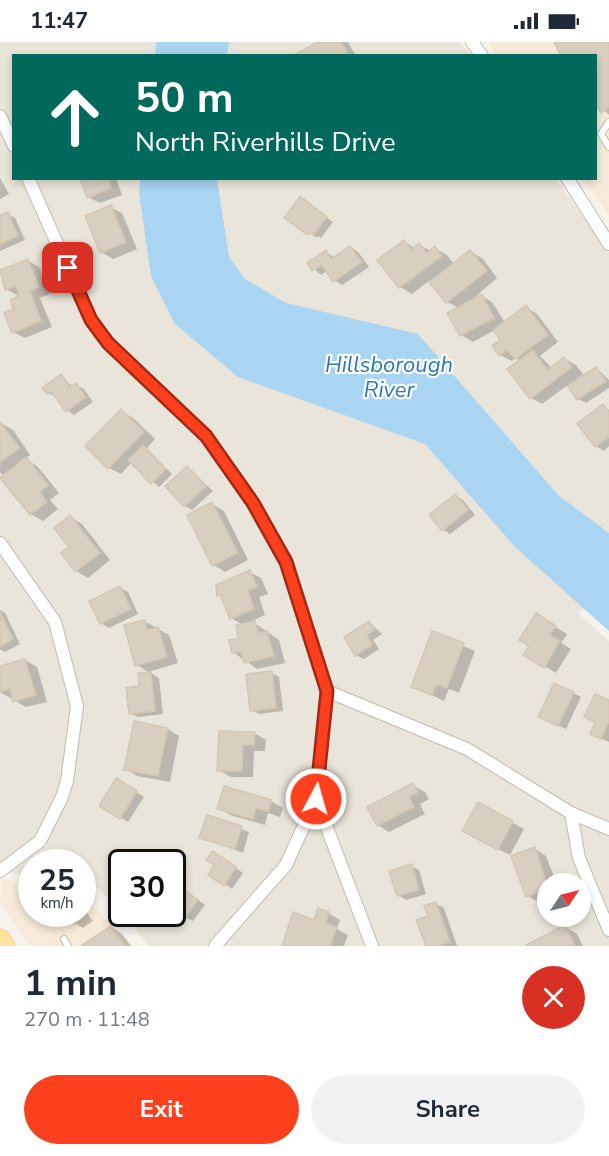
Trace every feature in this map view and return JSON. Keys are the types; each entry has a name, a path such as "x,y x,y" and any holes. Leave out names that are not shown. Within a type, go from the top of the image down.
{"main road":[{"path":"0,939 5,946"}],"street":[{"path":"0,116 12,142"},
{"path":"29,180 91,320 108,343 206,436 253,503 291,572 327,691 316,799 286,865 215,946"},
{"path":"568,180 607,236"},
{"path":"0,543 55,622 76,706 67,782 62,797 40,841 0,871"},
{"path":"327,691 467,749 571,813 609,829"},
{"path":"316,799 372,946"},
{"path":"571,813 579,858 609,930"}],"lane":[{"path":"609,122 601,134 609,147"},
{"path":"63,939 68,946"}],"shaded area":[{"path":"0,42 460,42 469,54 12,54 12,180 557,180 609,253 609,591 578,613 609,641 609,946 148,946 134,927 186,927 186,849 108,849 108,898 96,887 96,849 18,849 18,875 0,871"},
{"path":"488,42 609,42 609,216 584,180 597,180 597,54 496,54"},
{"path":"2,879 18,881 18,927 96,927 96,909 108,922 108,927 113,927 132,946 30,946 0,901"}],"water":[{"path":"156,42 229,42 227,54 155,54"},
{"name":"Hillsborough River","path":"140,180 217,180 229,257 245,279 286,303 418,334 558,495 609,533 609,631 515,547 425,444 238,377 175,324 151,276 139,193"}],"building":[{"path":"317,42 341,42 348,54 296,54"},
{"path":"554,42 609,42 609,107 601,113 597,106 597,54 560,54"},
{"path":"81,180 109,180 111,188 87,198"},
{"path":"300,196 327,217 313,235 310,233 308,235 284,218"},
{"path":"111,205 126,242 100,253 85,216"},
{"path":"8,212 18,236 0,244 0,215"},
{"path":"404,240 411,250 419,243 427,253 435,246 442,256 399,288 377,260"},
{"path":"350,246 362,262 333,282 322,265 312,271 307,263 326,250 331,259"},
{"path":"470,250 487,271 446,303 429,282"},
{"path":"28,259 39,287 30,291 41,321 12,333 4,313 13,309 10,300 19,296 16,286 5,290 0,270"},
{"path":"482,294 494,318 460,336 447,313"},
{"path":"526,305 548,335 515,359 507,350 499,356 492,346 500,340 493,330"},
{"path":"533,350 547,370 564,357 572,367 530,399 507,369"},
{"path":"596,367 606,381 577,400 567,386"},
{"path":"61,374 70,387 76,383 86,397 66,412 51,391 47,394 42,388"},
{"path":"603,404 609,412 609,437 595,447 577,424"},
{"path":"121,409 144,432 108,469 85,446"},
{"path":"0,422 20,448 0,462"},
{"path":"143,445 166,469 151,484 128,460"},
{"path":"26,457 48,485 40,492 47,502 30,515 0,478"},
{"path":"187,466 206,486 184,507 165,486"},
{"path":"455,494 468,510 442,531 429,515"},
{"path":"212,502 238,553 212,566 187,515"},
{"path":"70,515 100,553 75,572 61,553 69,547 54,528"},
{"path":"250,570 257,587 248,591 254,609 230,619 220,595 217,596 216,585"},
{"path":"120,586 131,609 100,624 89,601"},
{"path":"0,612 13,639 0,647"},
{"path":"536,613 556,626 550,635 560,641 544,668 523,655 529,646 519,640"},
{"path":"145,620 147,630 158,627 167,657 135,666 124,625"},
{"path":"255,621 258,633 267,631 274,656 244,663 241,651 232,653 229,640 238,638 236,625"},
{"path":"369,621 375,630 367,635 372,645 355,656 344,637"},
{"path":"432,631 464,643 447,688 437,684 432,695 411,687"},
{"path":"25,659 36,695 13,702 10,689 0,692 0,666"},
{"path":"272,671 276,708 250,711 246,674"},
{"path":"151,672 155,711 129,714 126,688 139,686 138,673"},
{"path":"554,683 574,692 558,726 538,717"},
{"path":"595,694 609,700 609,721 601,739 590,734 595,722 584,717"},
{"path":"134,721 168,728 158,776 124,770"},
{"path":"219,731 255,732 254,745 243,745 242,771 217,771"},
{"path":"116,778 137,791 120,819 99,806"},
{"path":"413,783 418,792 409,797 414,807 377,826 367,807"},
{"path":"224,786 272,800 268,811 256,808 253,819 217,809"},
{"path":"478,802 513,821 498,850 462,831"},
{"path":"207,815 242,826 235,849 199,838"},
{"path":"535,847 543,873 537,873 537,892 526,897 511,856"},
{"path":"213,851 236,867 224,886 208,875 214,865 206,860"},
{"path":"412,864 419,890 397,896 389,871"},
{"path":"186,891 198,900 186,917"},
{"path":"436,902 450,942 438,946 426,946 416,920 428,916 424,906"},
{"path":"318,908 329,912 326,923 337,927 330,946 282,946 293,912 314,920"},
{"path":"112,927 125,946 83,946"},
{"path":"561,927 566,927 575,946 527,946"}],"route":[{"path":"68,268 91,320 108,343 206,436 253,503 286,562 298,592 327,691 316,799"}]}
